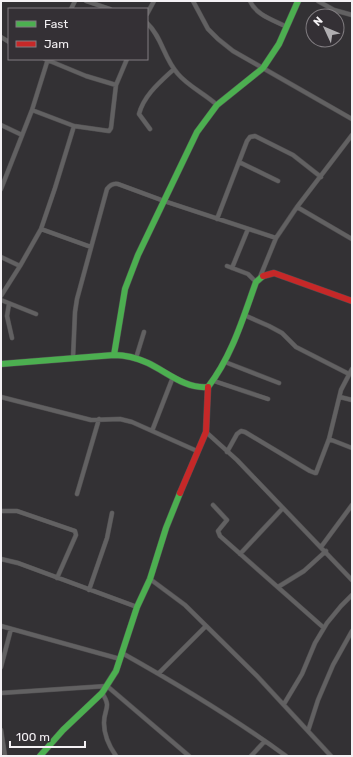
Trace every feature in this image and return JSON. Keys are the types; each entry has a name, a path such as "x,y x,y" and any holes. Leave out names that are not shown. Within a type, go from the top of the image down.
{"street":[{"path":"86,1 107,8"},
{"path":"148,12 154,1"},
{"path":"194,1 208,29 233,51 352,118"},
{"path":"250,1 255,10 259,13 287,27"},
{"path":"114,355 127,284 138,254 197,132 217,105 263,68 279,44 298,1"},
{"path":"318,1 334,10 352,15"},
{"path":"148,24 155,32 174,69 182,79 208,96 217,105"},
{"path":"1,37 8,41"},
{"path":"1,189 32,110 47,60"},
{"path":"49,60 86,76 116,85"},
{"path":"32,110 74,126 107,131 110,130 116,85 127,60"},
{"path":"150,129 139,114 140,110 154,88 174,69"},
{"path":"1,125 22,135"},
{"path":"1,296 41,229 74,126"},
{"path":"216,219 250,137 255,136 293,155 320,176"},
{"path":"1,364 123,355 136,358 197,388 203,389 208,387 214,381 225,362 276,238 320,176 351,138"},
{"path":"239,162 278,181"},
{"path":"73,358 77,299 107,189 110,185 118,184 216,219 276,238"},
{"path":"297,208 352,239"},
{"path":"41,229 91,247"},
{"path":"232,268 248,229"},
{"path":"1,257 20,266"},
{"path":"227,266 248,274 258,280"},
{"path":"258,280 266,273 274,273 352,301"},
{"path":"1,300 36,314"},
{"path":"9,304 7,316 12,338"},
{"path":"244,315 282,333 296,347 349,374"},
{"path":"136,358 144,332"},
{"path":"225,362 279,383"},
{"path":"228,452 237,434 241,431 315,473 320,466 329,439 344,384 352,369"},
{"path":"152,431 173,377"},
{"path":"214,381 268,399"},
{"path":"40,756 63,730 102,693 116,671 137,608 150,578 166,528 206,432 208,387"},
{"path":"1,397 91,420 120,420 132,422 197,451"},
{"path":"340,397 352,400"},
{"path":"77,494 98,419"},
{"path":"206,432 228,452 326,551 352,580"},
{"path":"329,439 352,448"},
{"path":"213,505 227,520 218,531 218,534 324,628"},
{"path":"321,547 352,505"},
{"path":"240,554 283,508"},
{"path":"1,511 17,511 75,531 76,535 57,578"},
{"path":"89,590 107,538 112,513"},
{"path":"278,588 304,570 326,551"},
{"path":"1,559 137,608"},
{"path":"150,578 185,605 257,676 331,756"},
{"path":"284,704 302,674 315,643 324,628 340,606 352,595"},
{"path":"1,626 121,656 188,690 286,756"},
{"path":"159,674 206,626"},
{"path":"1,667 11,628"},
{"path":"308,730 318,700 333,665 352,631"},
{"path":"1,693 107,686 189,756"},
{"path":"102,693 107,700 104,730 109,744 116,756"},
{"path":"1,730 5,756"},
{"path":"251,756 265,741"}],"traffic: fast":[{"path":"114,355 125,289 138,255 197,132 217,105 263,68 279,44 298,1"},
{"path":"1,364 114,355 136,358 184,383 200,387 208,387 224,363 256,282 263,276"},
{"path":"40,756 63,730 102,693 116,671 137,607 150,579 166,528 180,493"}],"traffic: jam":[{"path":"263,276 274,273 352,301"},
{"path":"180,493 206,432 208,387"}]}
